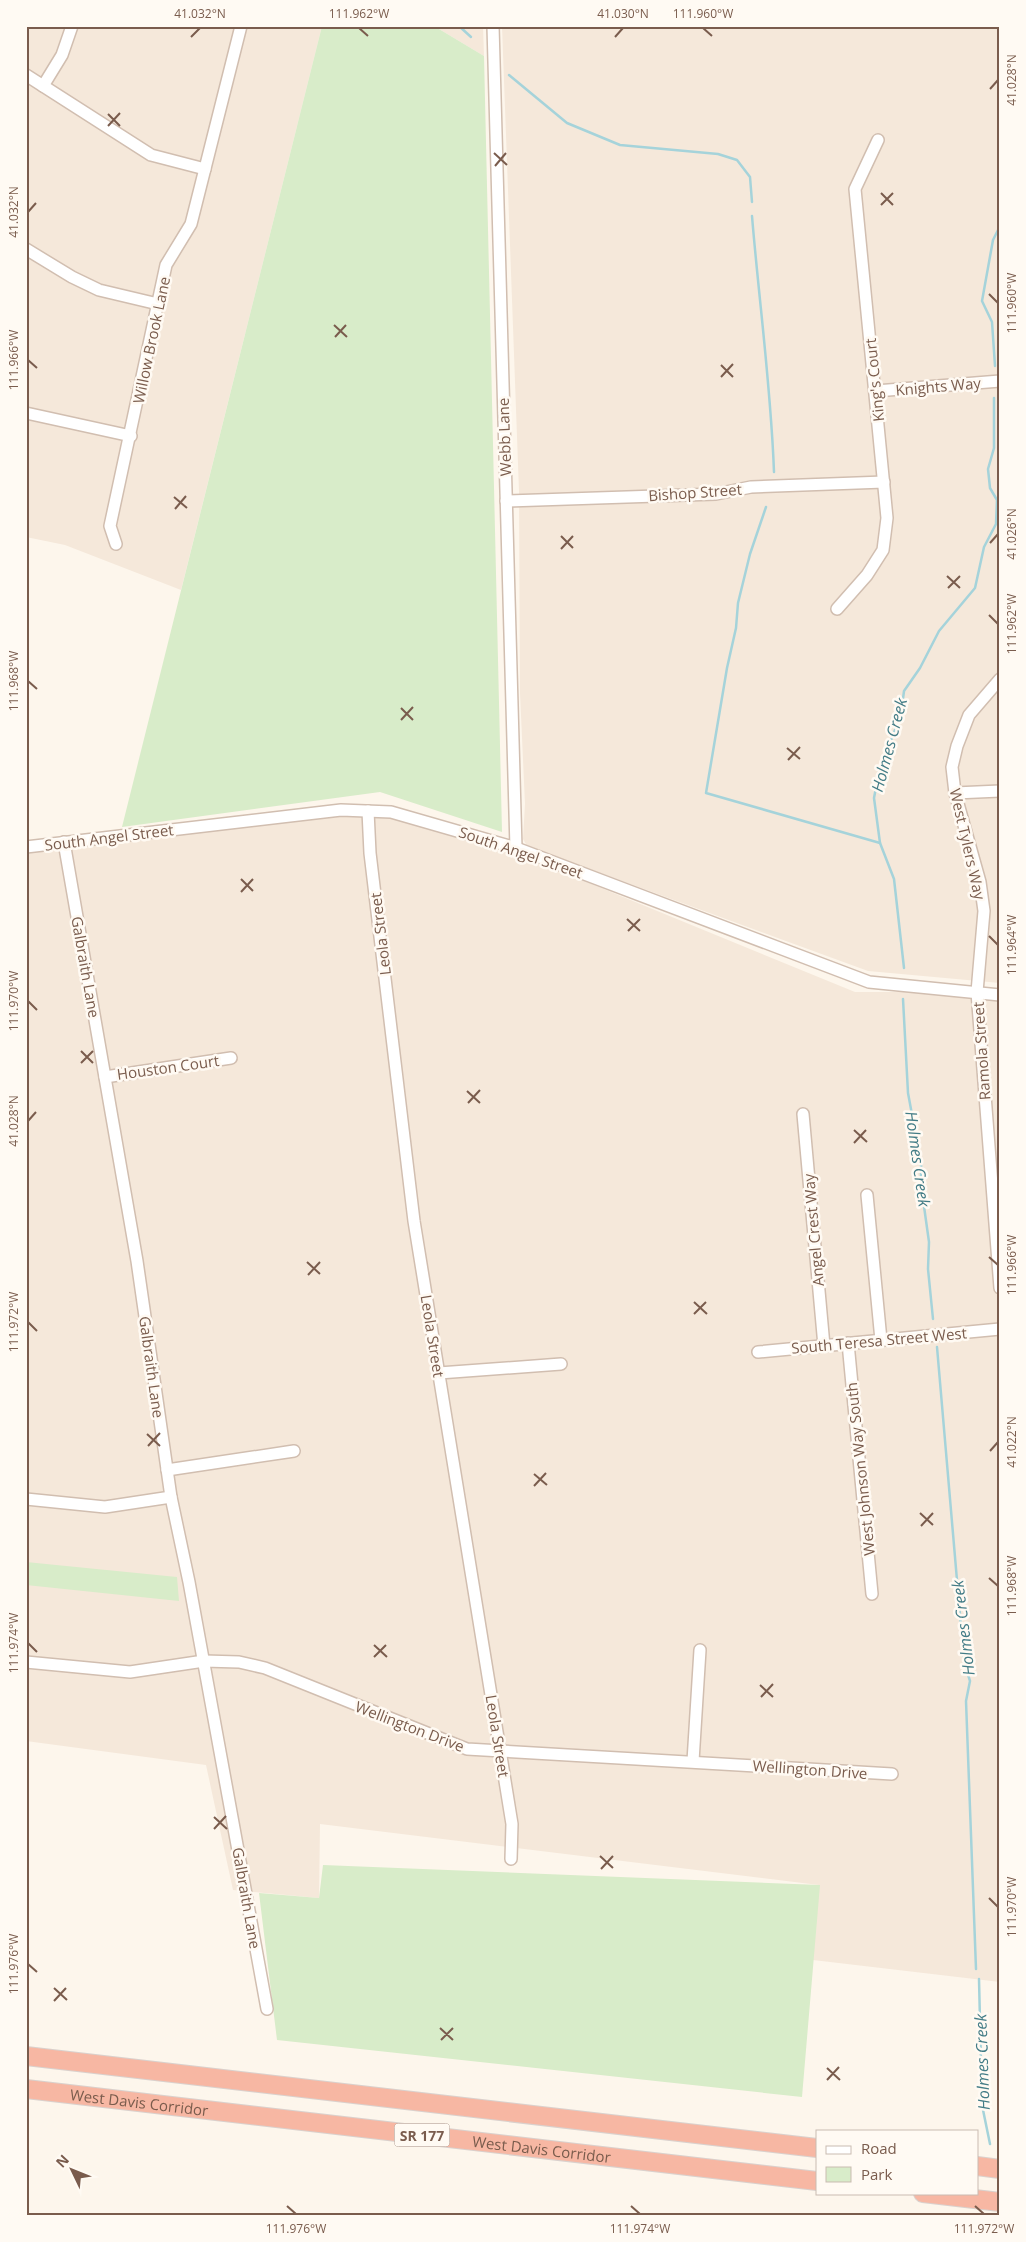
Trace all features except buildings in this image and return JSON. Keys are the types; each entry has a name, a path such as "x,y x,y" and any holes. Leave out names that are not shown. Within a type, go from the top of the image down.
{"highway":[{"name":"SR 177","path":"26,2056 816,2148"},
{"name":"West Davis Corridor","path":"26,2089 816,2181"},
{"path":"978,2166 1000,2169"},
{"path":"932,2194 1000,2202"}],"street":[{"path":"43,86 62,55 72,26"},
{"name":"Willow Brook Lane","path":"116,544 110,526 131,436 166,265 191,224 241,26"},
{"name":"Webb Lane","path":"493,26 516,848"},
{"path":"26,75 151,155 205,169"},
{"name":"King's Court","path":"837,609 867,575 883,550 887,518 855,189 878,140"},
{"path":"26,248 72,277 99,290 158,304"},
{"name":"Knights Way","path":"876,391 1000,380"},
{"path":"26,413 131,436"},
{"name":"Bishop Street","path":"506,501 716,494 751,488 884,482"},
{"name":"West Tylers Way","path":"977,992 984,911 980,882 954,793 952,767 957,746 969,715 1000,679"},
{"path":"954,793 1000,791"},
{"name":"South Angel Street","path":"26,847 342,810 391,812 516,848 869,982 1000,995"},
{"name":"Leola Street","path":"368,811 370,853 414,1221 512,1824 511,1859"},
{"name":"Galbraith Lane","path":"64,842 137,1261 171,1497 204,1661 267,2008"},
{"name":"Ramola Street","path":"977,992 996,1176 1000,1288"},
{"name":"Houston Court","path":"105,1077 231,1058"},
{"name":"Angel Crest Way","path":"803,1114 824,1346"},
{"path":"867,1195 881,1340"},
{"name":"South Teresa Street West","path":"758,1352 1000,1329"},
{"name":"West Johnson Way South","path":"848,1343 872,1594"},
{"path":"439,1373 561,1364"},
{"path":"167,1470 294,1451"},
{"path":"26,1499 105,1507 171,1497"},
{"path":"693,1761 700,1650"},
{"name":"Wellington Drive","path":"26,1662 130,1672 204,1661 239,1662 265,1668 467,1749 892,1774"}],"shaded area":[{"path":"26,26 322,26 181,590 65,545 26,537"},
{"path":"434,26 483,26 484,56"},
{"path":"502,26 1000,26 1000,983 868,971 527,846 523,839 525,804 520,693 519,491"},
{"path":"368,811 462,831 855,992 977,992 1000,995 1000,1982 813,1960 819,1885 320,1824 319,1898 233,1890 206,1765 26,1741 26,847"}],"green space":[{"path":"322,26 434,26 484,56 502,832 380,792 122,827"},
{"path":"26,1562 177,1577 179,1601 26,1585"},
{"path":"323,1865 820,1885 802,2097 277,2040 259,1893 319,1898"}],"waterway":[{"path":"459,26 471,37"},
{"path":"509,75 567,123 620,145 718,154 737,160 750,177 752,202"},
{"path":"752,216 768,376 774,472"},
{"name":"Holmes Creek","path":"995,366 992,322 982,301 993,240 1000,226"},
{"name":"Holmes Creek","path":"904,968 894,879 880,843 874,798 879,772 901,714 904,691 920,668 939,631 975,588 984,547 996,524 997,500 990,488 988,469 994,448 994,398"},
{"path":"766,507 750,554 738,603 736,628 727,668 706,793 880,843"},
{"name":"Holmes Creek","path":"903,999 908,1093 921,1163 921,1185 929,1242 928,1269 933,1319"},
{"name":"Holmes Creek","path":"937,1347 964,1662 970,1681 966,1701 976,1969"},
{"name":"Holmes Creek","path":"979,1979 982,2105 990,2144"}]}
